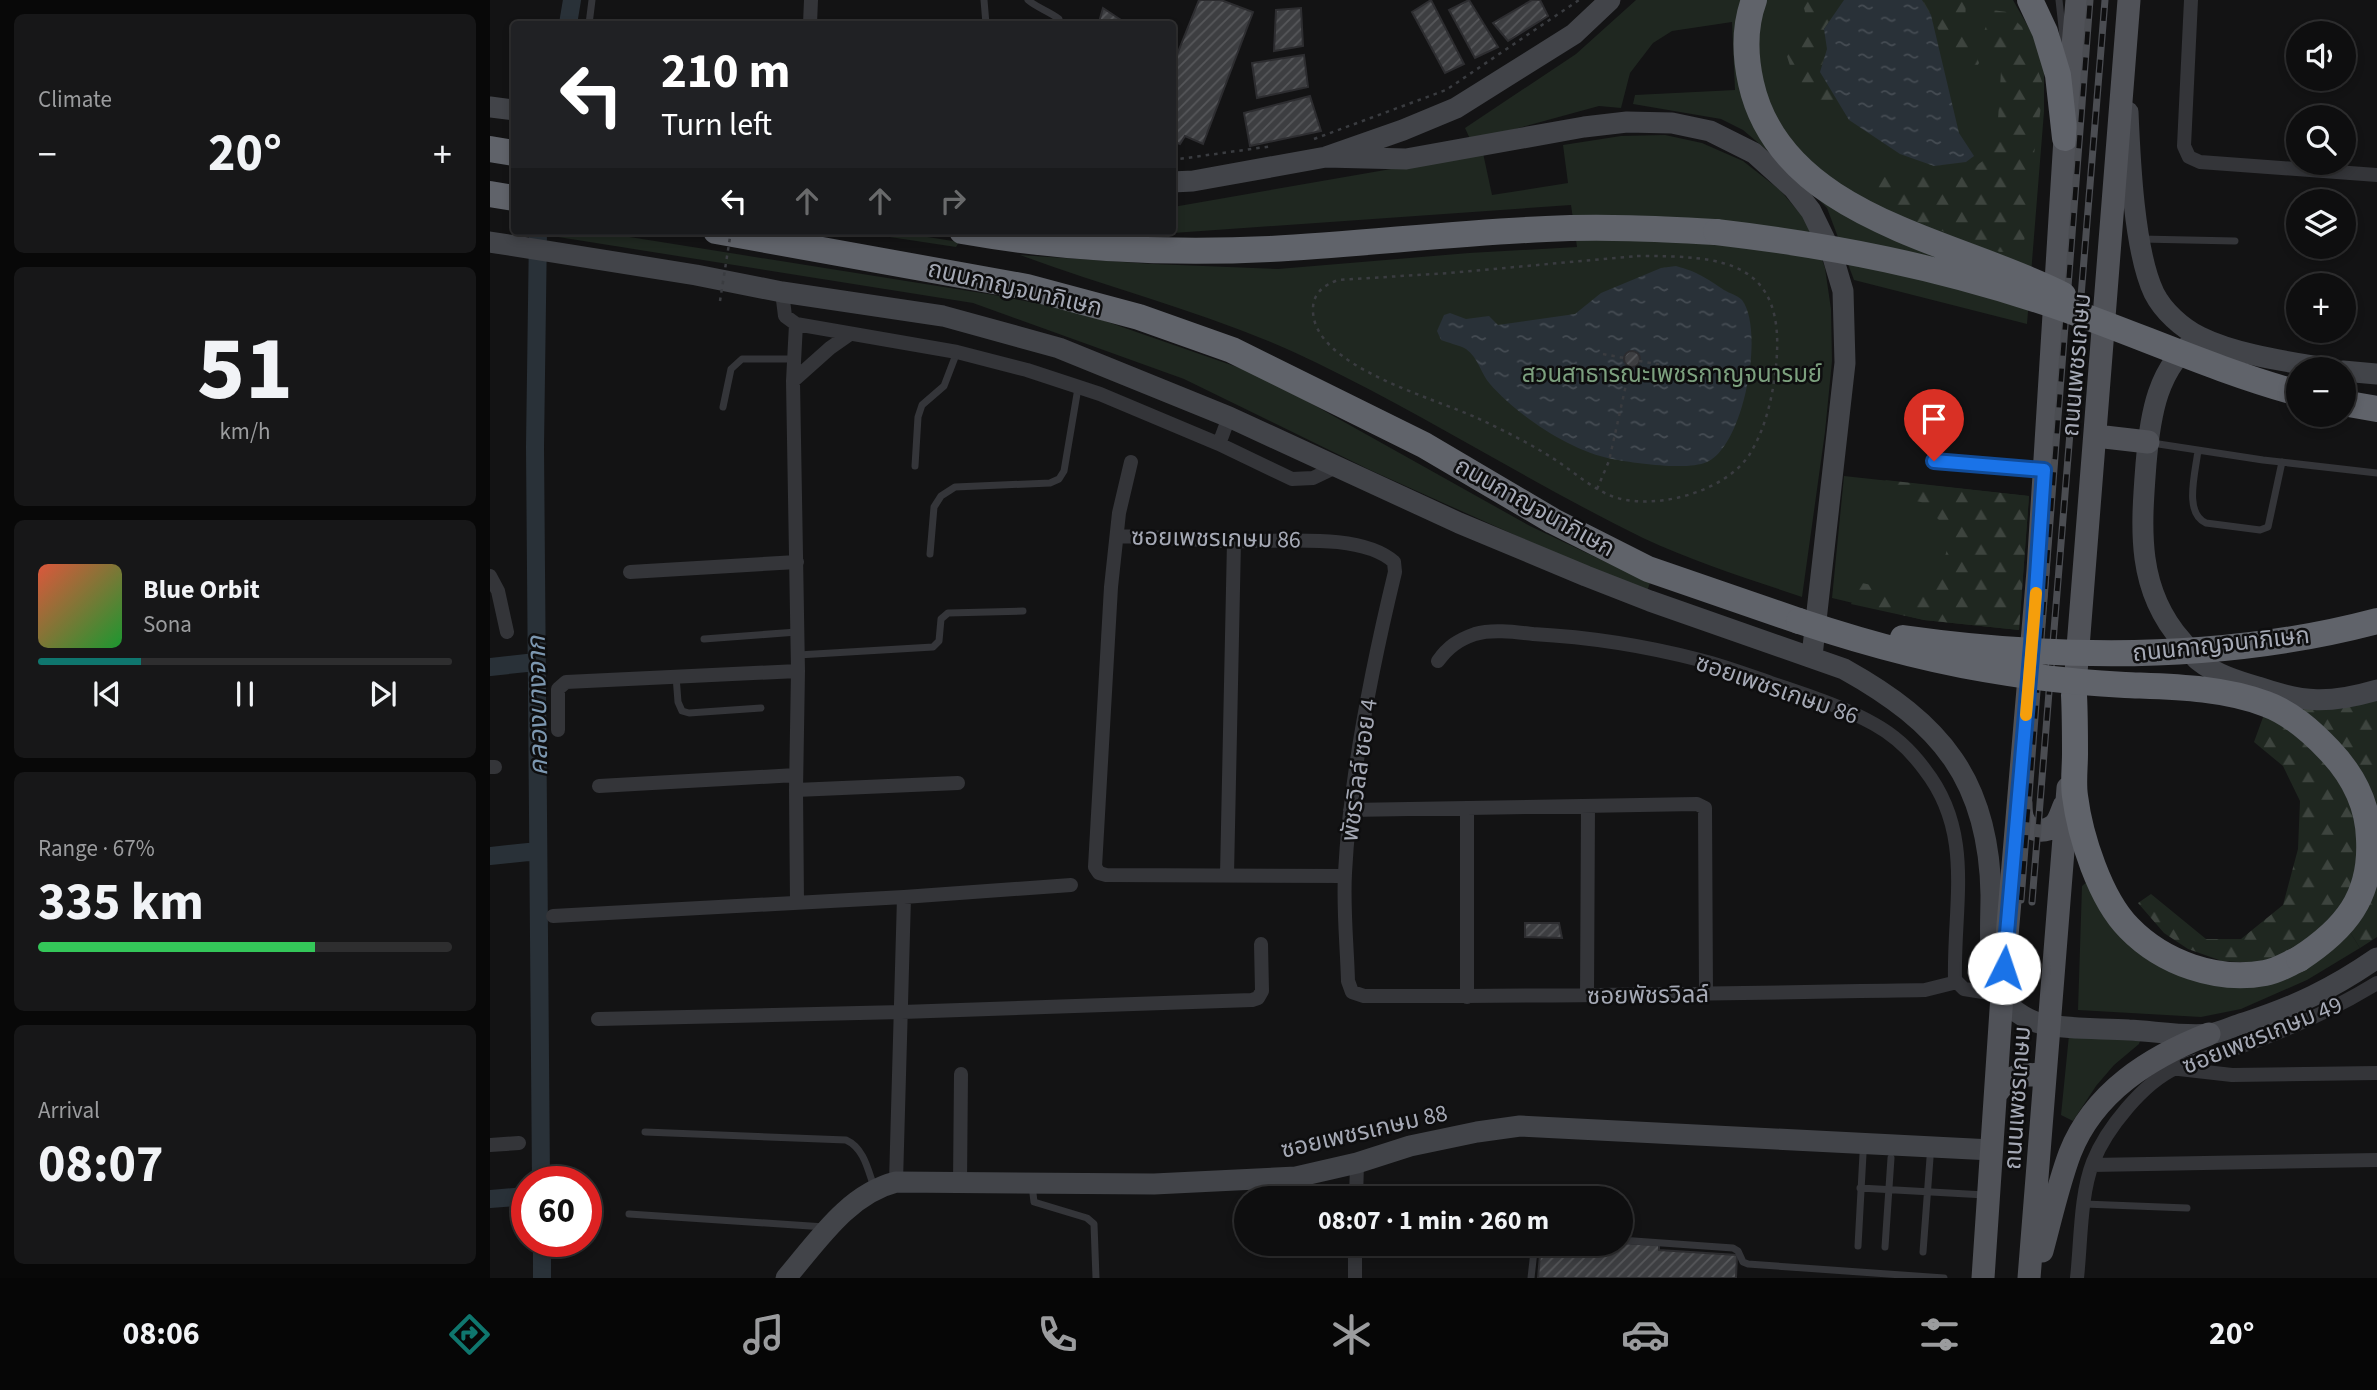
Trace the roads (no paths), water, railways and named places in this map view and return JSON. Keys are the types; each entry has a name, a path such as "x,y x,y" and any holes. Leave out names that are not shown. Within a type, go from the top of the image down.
{"highway":[{"path":"1754,0 1746,37 1748,66 1755,98 1769,130 1811,177 1865,214 2030,278 2167,349"},
{"path":"2030,0 2045,32 2058,75 2065,138"},
{"path":"490,149 511,152"},
{"path":"490,194 511,198"},
{"name":"ถนนกาญจนาภิเษก","path":"984,235 1087,247 1176,251 1269,249 1547,229 1716,232 1781,239 1925,266 2052,305 2167,349 2286,389"},
{"name":"ถนนกาญจนาภิเษก","path":"738,235 1027,287 1139,317 1232,350 1424,445 1553,521 1648,569 1799,621 2015,651 2131,654 2254,644 2377,621"},
{"path":"2356,405 2377,409"},
{"path":"1799,621 1865,643 1942,663 2084,681 2226,692 2268,704 2307,727 2341,763 2360,790 2368,820 2370,853 2365,882 2356,905 2328,940 2300,960 2267,973 2238,976 2208,973 2183,964 2152,947 2127,927 2104,890 2084,844 2074,794 2074,695"}],"main road":[{"path":"1176,182 1194,181 1326,157 1456,108 1574,34 1609,0"},
{"name":"ถนนเพชรเกษม","path":"1983,1278 2001,995 2020,795 2065,138 2077,0"},
{"name":"ถนนเพชรเกษม","path":"2029,1278 2129,0"},
{"path":"2126,54 2129,134 2140,239 2144,264 2155,294 2171,316 2199,337 2286,362"},
{"path":"490,107 511,110"},
{"path":"1326,157 1406,159 1584,127 1627,122 1672,123 1710,131 1755,153 1794,189 1811,211 1832,254 1843,291 1845,363 1812,656"},
{"path":"490,242 696,275 782,292 943,316 1005,331 1059,348 1228,417 1459,523 1650,601 1844,668 1914,715 1934,734 1965,777 1986,835 1994,970 2001,995 2011,1007 2026,1018 2048,1024 2209,1034"},
{"path":"2199,337 2170,365 2158,391 2148,442 2142,516 2144,562 2155,599 2174,632 2200,662 2228,677 2300,700 2327,701 2377,690"},
{"path":"2356,372 2377,374"},
{"path":"2096,436 2148,442"},
{"path":"2020,795 2026,825 2042,830 2056,824 2068,797"},
{"path":"2036,1278 2071,1150 2092,1114 2119,1083 2171,1050 2209,1034 2291,1007 2344,980 2377,958"},
{"path":"1996,1094 2012,1076 2045,1075"},
{"name":"ซอยเพชรเกษม 88","path":"786,1278 863,1194 896,1182 1154,1184 1306,1175 1357,1163 1410,1146 1520,1126 1992,1150"}],"street":[{"path":"810,21 811,0"},
{"path":"2191,0 2184,146 2189,157 2200,162 2377,175"},
{"path":"782,292 785,316 796,324 957,352 1027,370 1078,387 1219,444 1292,479 1313,478 1336,467"},
{"path":"796,324 793,381 798,655 797,902"},
{"path":"793,381 850,334"},
{"path":"1219,444 1228,417"},
{"path":"1131,462 1119,513 1111,587 1095,867 1099,873 1105,875 1345,876"},
{"name":"ซอยเพชรเกษม 86","path":"1117,536 1234,541 1314,540 1375,551 1394,562"},
{"path":"1227,875 1234,541"},
{"path":"630,572 797,562"},
{"name":"พัชรวิลล์ ซอย 4","path":"1348,981 1345,876 1350,810 1380,635 1395,572 1394,562"},
{"path":"490,576 498,591 507,632"},
{"name":"ซอยเพชรเกษม 86","path":"1438,661 1449,646 1477,633 1513,632 1596,639 1702,660 1809,696 1877,725 1905,746 1926,770 1943,797 1954,831 1959,869 1954,969 1957,982"},
{"path":"558,730 558,689 566,681 798,671"},
{"path":"599,786 796,782 958,783"},
{"path":"1350,810 1697,804 1704,808 1706,994"},
{"path":"1587,995 1588,807"},
{"path":"1467,808 1467,997"},
{"path":"553,916 1071,885"},
{"path":"896,1182 904,897"},
{"path":"598,1019 1252,1000 1258,998 1262,991 1261,944"},
{"name":"ซอยพัชรวิลล์","path":"1348,981 1352,992 1364,996 1467,997 1925,990 1957,982"},
{"path":"1957,982 1964,989 2001,995"},
{"name":"ซอยเพชรเกษม 49","path":"2077,1278 2084,1204 2092,1165 2105,1136 2145,1091 2175,1069 2298,1025 2345,1003 2377,983"},
{"path":"2175,1069 2232,1075 2377,1073"},
{"path":"960,1183 961,1074"},
{"path":"490,1145 519,1143"},
{"path":"2092,1165 2377,1160"},
{"path":"1356,1186 1357,1163"},
{"path":"1354,1278 1355,1256"}],"lane":[{"path":"589,21 592,0"},
{"path":"984,0 986,21"},
{"path":"1028,0 1051,12 1059,21"},
{"path":"2059,0 2070,80"},
{"path":"2140,239 2235,241"},
{"path":"915,466 918,417 922,405 944,386 957,352"},
{"path":"723,407 731,369 742,359 794,359"},
{"path":"930,554 934,507 941,496 956,487 1050,483 1059,479 1064,471 1078,387"},
{"path":"2148,442 2281,462 2377,472"},
{"path":"2198,450 2192,508 2199,520 2206,523 2260,530 2268,527 2281,462"},
{"path":"1934,461 2044,470"},
{"path":"798,655 933,647 939,641 941,619 947,613 1023,611"},
{"path":"704,639 797,632"},
{"path":"676,676 678,702 682,711 689,713 761,708"},
{"path":"645,1132 846,1140 855,1144 864,1158 874,1189"},
{"path":"1858,1246 1863,1154"},
{"path":"1885,1247 1891,1158"},
{"path":"1923,1252 1930,1158"},
{"path":"1032,1184 1034,1202 1087,1218 1094,1224 1097,1278"},
{"path":"1860,1188 1989,1195"},
{"path":"2084,1204 2187,1208"},
{"path":"629,1214 830,1227"},
{"path":"1633,1241 1733,1248 1738,1251 1743,1262 1748,1264 1944,1278"},
{"path":"1531,1278 1533,1256"}],"water":[{"path":"1844,0 1922,0 1931,15 1959,133 1974,156 1966,162 1934,166 1900,154 1849,120 1820,72 1827,49 1824,29"},
{"path":"1676,266 1702,276 1735,295 1742,300 1749,315 1751,360 1740,412 1720,452 1698,465 1660,465 1612,459 1562,440 1515,408 1490,384 1470,352 1441,340 1437,331 1444,315 1450,313 1466,319 1489,316 1498,325 1575,314 1601,293 1661,268"}],"waterway":[{"name":"คลองบางจาก","path":"568,21 572,0"},
{"name":"คลองบางจาก","path":"538,235 535,447 541,1166"},
{"path":"490,667 536,662"},
{"path":"490,856 538,851"},
{"path":"490,1199 511,1197"},
{"name":"คลองบางจาก","path":"542,1257 542,1278"}],"railway":[{"path":"2021,900 2090,0"},
{"path":"2032,902 2105,0"}],"park label":[{"name":"สวนสาธารณะเพชรกาญจนารมย์","path":"1672,374"}]}
